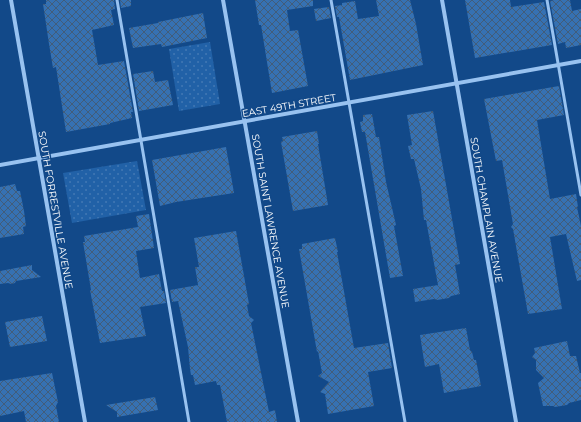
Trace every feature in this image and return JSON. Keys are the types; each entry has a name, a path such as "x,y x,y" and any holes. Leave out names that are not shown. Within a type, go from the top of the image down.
{"street":[{"name":"SOUTH FORRESTVILLE AVENUE","path":"12,0 85,422"},
{"name":"SOUTH SAINT LAWRENCE AVENUE","path":"223,0 298,422"},
{"name":"SOUTH CHAMPLAIN AVENUE","path":"442,0 516,422"},
{"name":"EAST 49TH STREET","path":"0,165 581,61"}],"lane":[{"path":"117,0 189,422"},
{"path":"331,0 406,422"},
{"path":"547,0 581,195"}],"shaded area":[{"path":"210,42 220,104 179,111 169,49"},
{"path":"137,161 146,210 72,223 63,173"}],"building":[{"path":"46,0 114,0 115,9 111,10 114,25 92,30 98,65 124,61 133,112 131,112 132,118 110,124 66,132 56,67 53,68 49,44 43,4 46,4"},
{"path":"120,0 131,0 131,6 121,8"},
{"path":"255,0 313,0 313,6 287,10 290,31 298,30 308,86 272,93 261,25 259,25"},
{"path":"376,0 410,0 423,65 350,80 339,17 337,17 335,6 342,5 342,3 355,1 358,19 379,16"},
{"path":"465,0 510,0 511,7 544,2 552,45 475,58"},
{"path":"570,0 572,11 581,9 581,45 566,48 565,42 558,44 550,1"},
{"path":"329,7 331,18 316,21 314,9"},
{"path":"203,13 207,38 162,47 161,44 133,48 129,28"},
{"path":"153,71 155,82 168,80 173,105 139,111 133,74"},
{"path":"559,86 564,115 537,120 550,199 576,194 581,226 581,280 577,281 566,234 550,237 562,309 528,314 513,229 511,227 513,224 502,160 496,161 484,99"},
{"path":"433,111 460,264 455,265 460,294 449,298 415,302 413,289 438,285 426,220 424,220 421,189 414,159 411,159 408,146 412,145 407,115"},
{"path":"372,114 376,137 379,137 386,182 396,225 394,226 403,276 390,278 365,132 362,132 360,122 363,121 363,115"},
{"path":"317,131 328,205 293,211 281,142 283,141 282,137"},
{"path":"226,147 234,193 160,206 152,160"},
{"path":"15,184 17,191 20,191 24,211 26,226 23,227 24,234 0,238 0,187"},
{"path":"149,214 154,248 136,251 140,278 159,274 166,303 140,307 146,336 100,343 90,290 83,242 85,242 84,236 138,227 136,216"},
{"path":"236,231 249,304 247,305 249,316 254,320 251,323 269,412 275,410 277,422 227,422 220,385 217,385 216,381 195,385 193,375 191,375 188,347 178,301 172,302 170,290 198,285 195,267 199,267 194,238"},
{"path":"335,238 354,348 388,343 392,368 368,372 374,406 328,414 325,394 320,392 329,382 318,376 322,373 299,249 302,249 302,244"},
{"path":"32,265 32,270 41,277 16,281 15,283 11,284 0,284 0,271"},
{"path":"42,316 47,341 10,347 5,322"},
{"path":"466,328 470,350 474,360 476,360 481,386 444,393 439,364 425,367 420,335"},
{"path":"567,341 570,356 576,356 581,373 581,400 555,407 543,406 538,383 544,378 536,370 536,360 532,357 535,353 534,348"},
{"path":"52,373 58,402 56,406 59,422 26,422 24,411 0,416 0,381"},
{"path":"155,397 158,410 117,417 117,412 106,405"}]}
